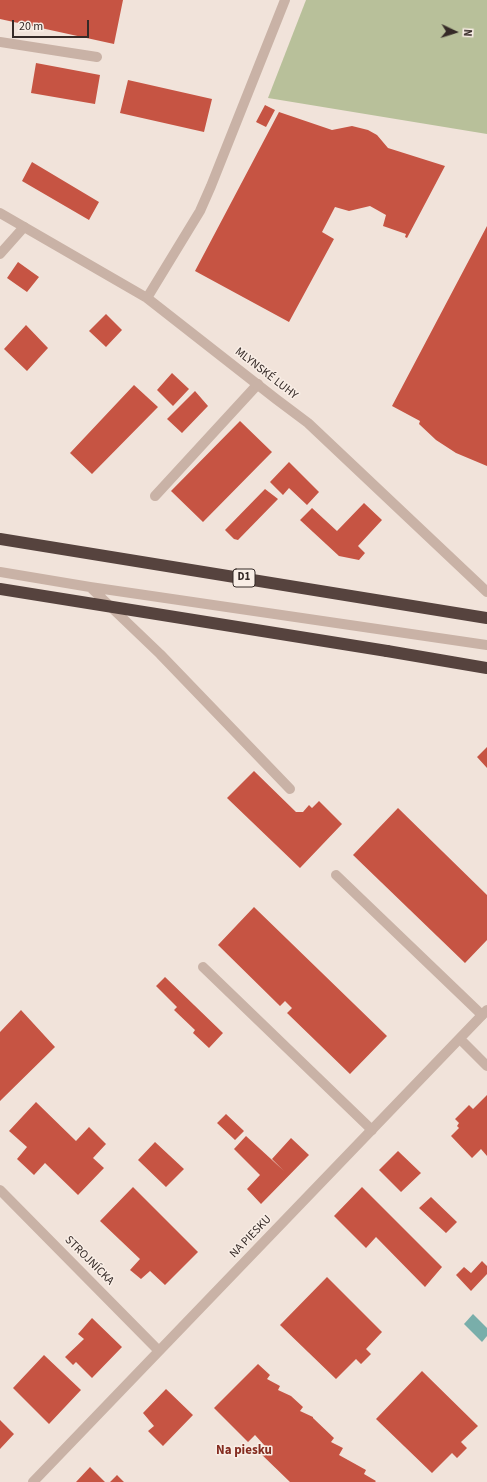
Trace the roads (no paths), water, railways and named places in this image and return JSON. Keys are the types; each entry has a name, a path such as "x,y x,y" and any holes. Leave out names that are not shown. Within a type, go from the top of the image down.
{"highway":[{"name":"D1","path":"0,539 487,618"},
{"path":"0,589 487,668"}],"street":[{"path":"146,298 200,211 285,0"},
{"path":"0,42 97,57"},
{"name":"MLYNSKÉ LUHY","path":"0,213 146,298 258,384 308,423 487,592"},
{"path":"0,254 24,227"},
{"path":"155,496 258,384"},
{"path":"0,572 90,587 487,645"},
{"path":"90,587 160,654 290,789"},
{"path":"336,875 485,1012"},
{"path":"203,967 372,1130"},
{"name":"NA PIESKU","path":"33,1482 485,1012"},
{"path":"460,1039 487,1066"},
{"name":"STROJNÍCKA","path":"0,1190 159,1351"}],"water":[{"path":"473,1314 487,1328 487,1336 482,1342 464,1324"}],"district":[{"name":"Na piesku","path":"244,1451"}]}
